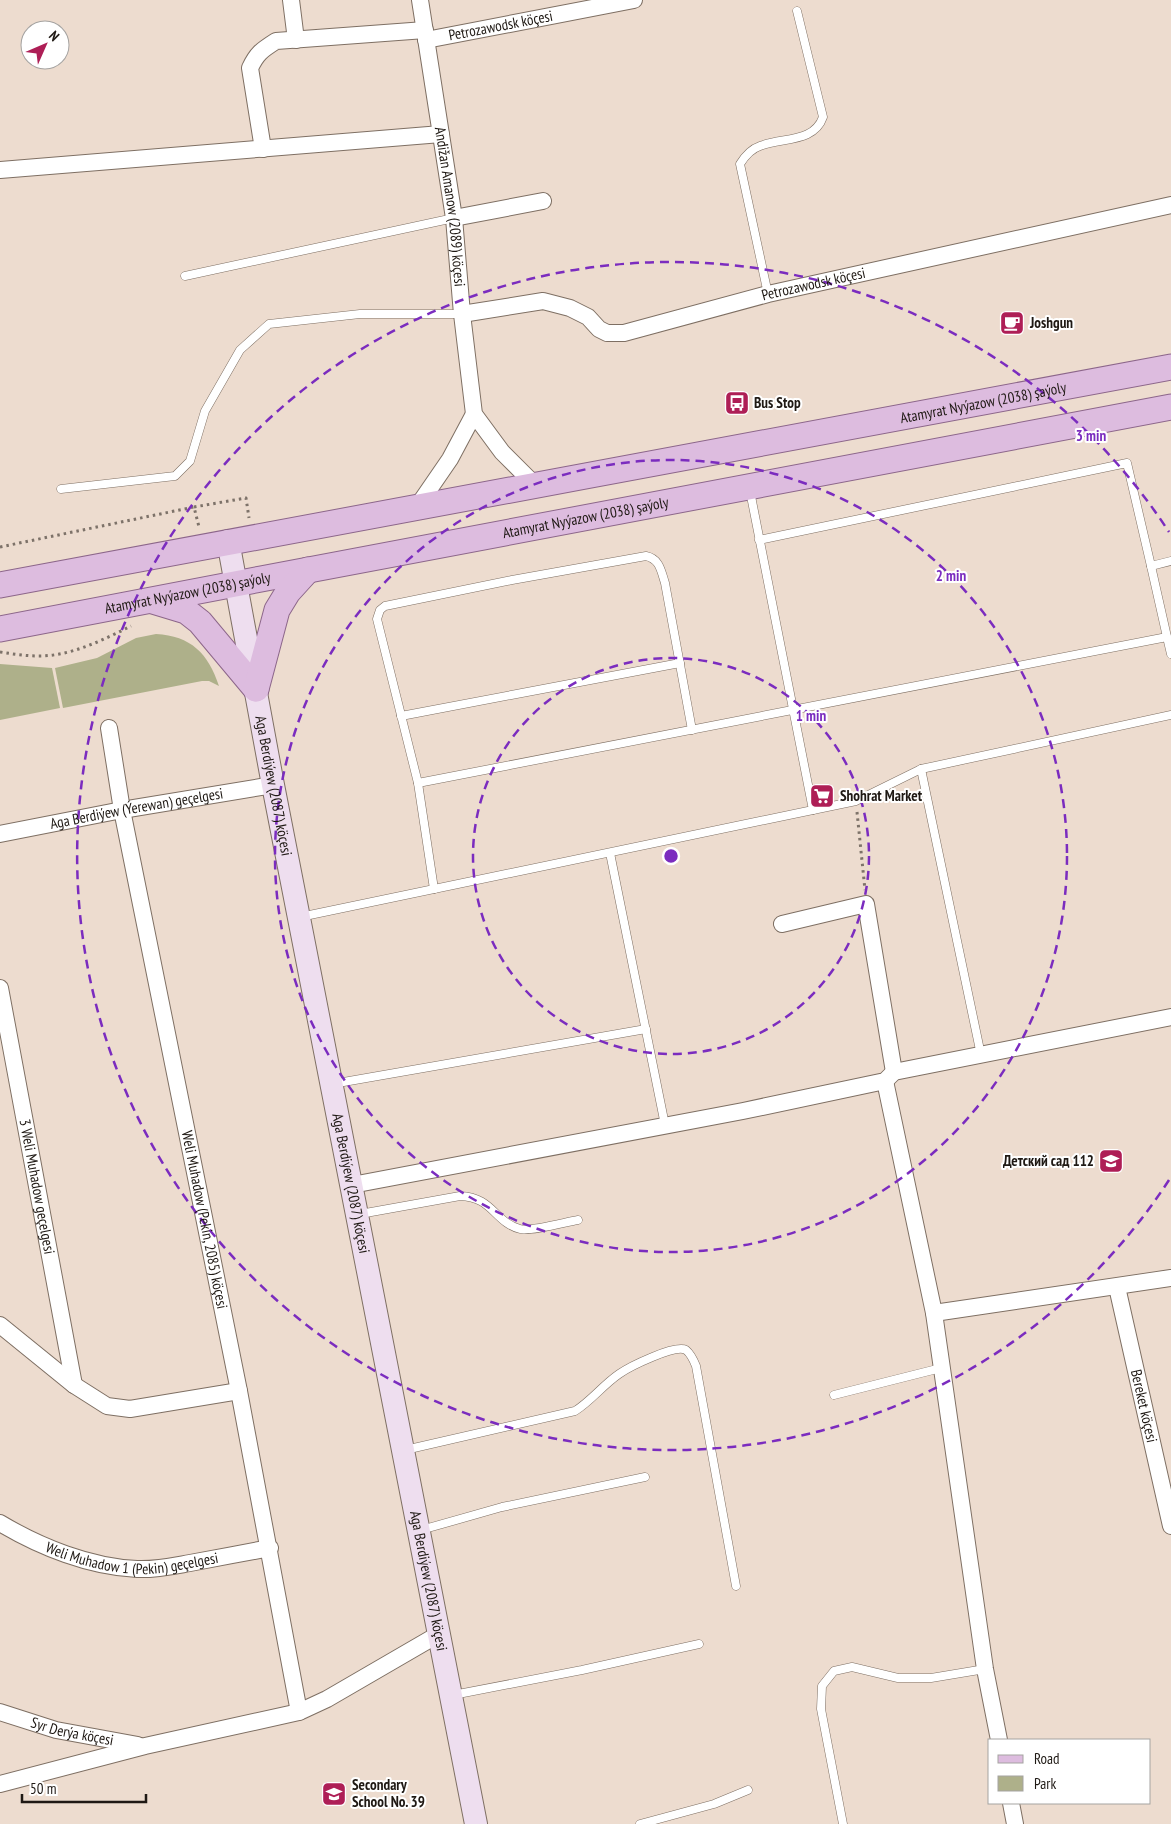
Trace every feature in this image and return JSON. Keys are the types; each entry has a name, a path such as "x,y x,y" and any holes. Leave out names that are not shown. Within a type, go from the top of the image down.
{"main road":[{"name":"Atamyrat Nyýazow (2038) şaýoly","path":"0,585 253,536 536,486 1171,368"},
{"name":"Atamyrat Nyýazow (2038) şaýoly","path":"0,630 236,583 1171,407"},
{"path":"256,688 276,610 288,592 308,570"},
{"path":"150,600 186,611 200,622 256,688"}],"street":[{"path":"291,0 296,40"},
{"name":"Andižan Amanow (2089) köçesi","path":"420,0 454,218 462,314 474,414 502,452 536,486"},
{"name":"Petrozawodsk köçesi","path":"263,149 250,68 261,50 276,41 425,35 634,0"},
{"path":"0,170 441,134"},
{"path":"454,218 543,201"},
{"name":"Petrozawodsk köçesi","path":"462,314 543,301 570,308 588,317 600,330 606,333 624,333 768,294 1171,205"},
{"path":"417,507 450,459 474,414"},
{"name":"Aga Berdiýew (2087) köçesi","path":"228,541 273,785 476,1824"},
{"name":"Weli Muhadow (Pekin, 2085) köçesi","path":"109,728 122,810 270,1548 299,1712"},
{"name":"Aga Berdiýew (Ýerewan) geçelgesi","path":"0,834 122,810 273,785"},
{"path":"782,924 866,904 889,1077 934,1313 985,1669 999,1739"},
{"name":"3 Weli Muhadow geçelgesi","path":"0,991 74,1385"},
{"path":"352,1185 743,1111 981,1055 1171,1017"},
{"path":"934,1313 1171,1278"},
{"name":"Bereket köçesi","path":"1116,1287 1171,1526"},
{"path":"0,1325 74,1385 107,1406 130,1409 239,1391"},
{"name":"Weli Muhadow 1 (Pekin) geçelgesi","path":"0,1523 46,1546 112,1567 161,1568 270,1548"},
{"path":"0,1784 145,1746 299,1712 327,1699 439,1634"},
{"name":"Syr Derýa köçesi","path":"0,1712 56,1730 145,1746"},
{"path":"1010,1804 1015,1824"}],"lane":[{"path":"768,294 740,164 746,154 758,146 807,135 820,126 823,116 796,11"},
{"path":"185,276 454,218"},
{"path":"61,489 175,476 190,461 205,411 240,350 269,324 360,314 462,314"},
{"path":"760,540 1127,463 1171,654"},
{"path":"749,486 812,810"},
{"path":"434,890 418,783 378,629 377,619 380,610 385,606 512,580 646,556 653,558 658,562 665,583 692,730"},
{"path":"1151,566 1171,561"},
{"path":"418,783 1167,637"},
{"path":"400,716 680,663"},
{"path":"300,917 856,801 921,769 1171,715"},
{"path":"921,769 981,1055"},
{"path":"610,853 665,1125"},
{"path":"332,1084 646,1029"},
{"path":"358,1215 460,1196 473,1196 482,1200 512,1227 523,1230 578,1220"},
{"path":"403,1451 574,1411 583,1406 619,1373 654,1356 679,1348 686,1350 691,1355 696,1366 736,1586"},
{"path":"834,1394 941,1368"},
{"path":"419,1531 502,1507 645,1477"},
{"path":"451,1696 699,1644"},
{"path":"844,1824 821,1709 822,1686 834,1671 852,1667 898,1678 932,1678 985,1669"},
{"path":"640,1824 714,1804 748,1790"}],"path":[{"path":"0,547 246,498 253,536"},
{"path":"194,507 203,546"},
{"path":"0,652 39,656 64,654 110,637 138,622"},
{"path":"856,801 866,904"}],"green space":[{"path":"156,634 179,638 197,648 215,674 219,686 209,681 202,681 63,708 55,668 97,658 136,638"},
{"path":"0,664 52,668 60,708 0,720"}],"place":[{"name":"Joshgun","path":"1012,323"},
{"name":"Bus Stop","path":"737,403"},
{"name":"Shohrat Market","path":"822,796"},
{"name":"Детский сад 112","path":"1111,1161"},
{"name":"Secondary School No. 39","path":"334,1794"}]}
